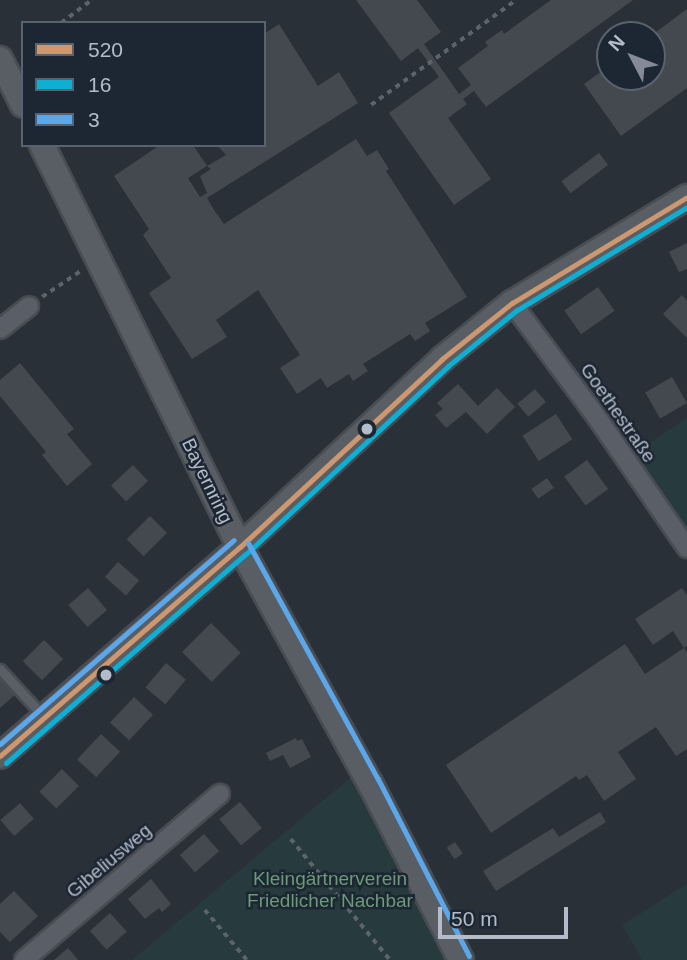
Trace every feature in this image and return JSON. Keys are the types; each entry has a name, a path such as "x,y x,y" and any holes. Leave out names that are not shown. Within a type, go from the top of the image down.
{"street":[{"path":"1,64 21,101"},
{"name":"Bayernring","path":"44,147 240,547 350,745 461,960"},
{"path":"0,756 240,547 442,359 512,303 687,197"},
{"name":"Goethestraße","path":"512,303 598,419 687,548"},
{"path":"0,329 29,306"},
{"name":"Gibeliusweg","path":"24,960 220,794"}],"lane":[{"path":"0,669 44,717"}],"path":[{"path":"64,21 92,0"},
{"path":"372,105 516,0"},
{"path":"29,306 98,259"},
{"path":"291,839 390,960"},
{"path":"205,909 247,960"}],"green space":[{"path":"687,418 687,536 631,455"},
{"name":"Kleingärtnerverein Friedlicher Nachbar","path":"351,777 447,960 132,960"},
{"path":"687,884 687,960 642,960 622,925"}],"building":[{"path":"356,0 417,0 441,32 424,44 459,94 471,85 458,68 488,46 485,42 502,30 504,34 551,0 633,0 604,21 596,21 596,27 486,107 474,91 463,99 467,104 448,118 491,179 454,205 389,113 439,77 418,48 401,61"},
{"path":"687,9 687,88 621,136 584,84 596,75 596,91 666,91 666,25"},
{"path":"279,24 318,86 339,72 358,103 207,198 214,210 224,224 356,139 367,156 377,150 389,169 386,171 467,297 425,323 430,331 415,341 410,334 363,364 368,371 353,381 349,374 327,388 321,378 297,394 280,368 300,355 258,290 216,320 227,337 192,359 149,293 171,278 143,235 149,229 114,176 157,147 194,147 207,166 226,155 219,147 266,147 266,33","holes":["207,166 211,169 200,176 207,193 200,197 188,178"]},
{"path":"599,153 608,165 570,193 561,181"},
{"path":"687,243 687,269 679,272 669,252"},
{"path":"598,287 615,311 581,334 564,311"},
{"path":"682,295 687,301 687,338 663,314"},
{"path":"20,363 74,429 67,434 92,464 67,486 42,455 46,452 0,396 0,380"},
{"path":"672,377 687,403 660,418 645,392"},
{"path":"458,384 478,406 497,388 515,407 487,434 466,412 446,428 435,415 443,409 437,403"},
{"path":"535,389 546,402 528,417 517,404"},
{"path":"556,414 572,439 539,461 522,436"},
{"path":"587,460 608,489 586,506 564,476"},
{"path":"133,465 148,481 126,502 111,485"},
{"path":"547,478 554,488 538,499 531,489"},
{"path":"150,516 167,533 144,556 127,539"},
{"path":"118,562 139,580 126,595 105,577"},
{"path":"88,588 107,610 87,627 68,605"},
{"path":"682,588 687,595 687,646 684,648 673,631 653,645 635,619"},
{"path":"211,623 241,653 212,682 182,652"},
{"path":"44,640 63,659 42,680 23,661"},
{"path":"625,644 645,674 684,648 687,652 687,749 676,756 656,727 618,752 636,779 604,801 587,775 579,780 576,776 491,833 446,765"},
{"path":"166,663 186,680 165,704 145,688"},
{"path":"0,672 18,692 0,708"},
{"path":"134,697 153,715 129,740 110,723"},
{"path":"101,734 120,752 96,777 77,760"},
{"path":"296,738 297,741 302,739 311,757 290,768 283,755 270,761 266,753"},
{"path":"62,769 79,786 56,809 39,792"},
{"path":"240,802 262,828 241,845 219,819"},
{"path":"20,803 34,819 14,836 0,820"},
{"path":"600,812 606,822 496,891 483,871 553,828 559,837"},
{"path":"204,834 219,851 195,872 180,855"},
{"path":"455,842 463,854 455,859 447,848"},
{"path":"151,879 171,904 162,912 159,908 145,919 128,899"},
{"path":"14,891 38,916 10,942 0,932 0,904"},
{"path":"110,913 127,932 107,950 90,931"},
{"path":"68,948 78,960 54,960"}],"transit line":[{"name":"520","path":"0,756 240,547 442,359 512,303 687,197"},
{"name":"16","path":"6,763 246,554 448,366 517,310 687,207"},
{"name":"3","path":"0,744 234,540"},
{"name":"3","path":"248,543 378,779 469,956"}]}
